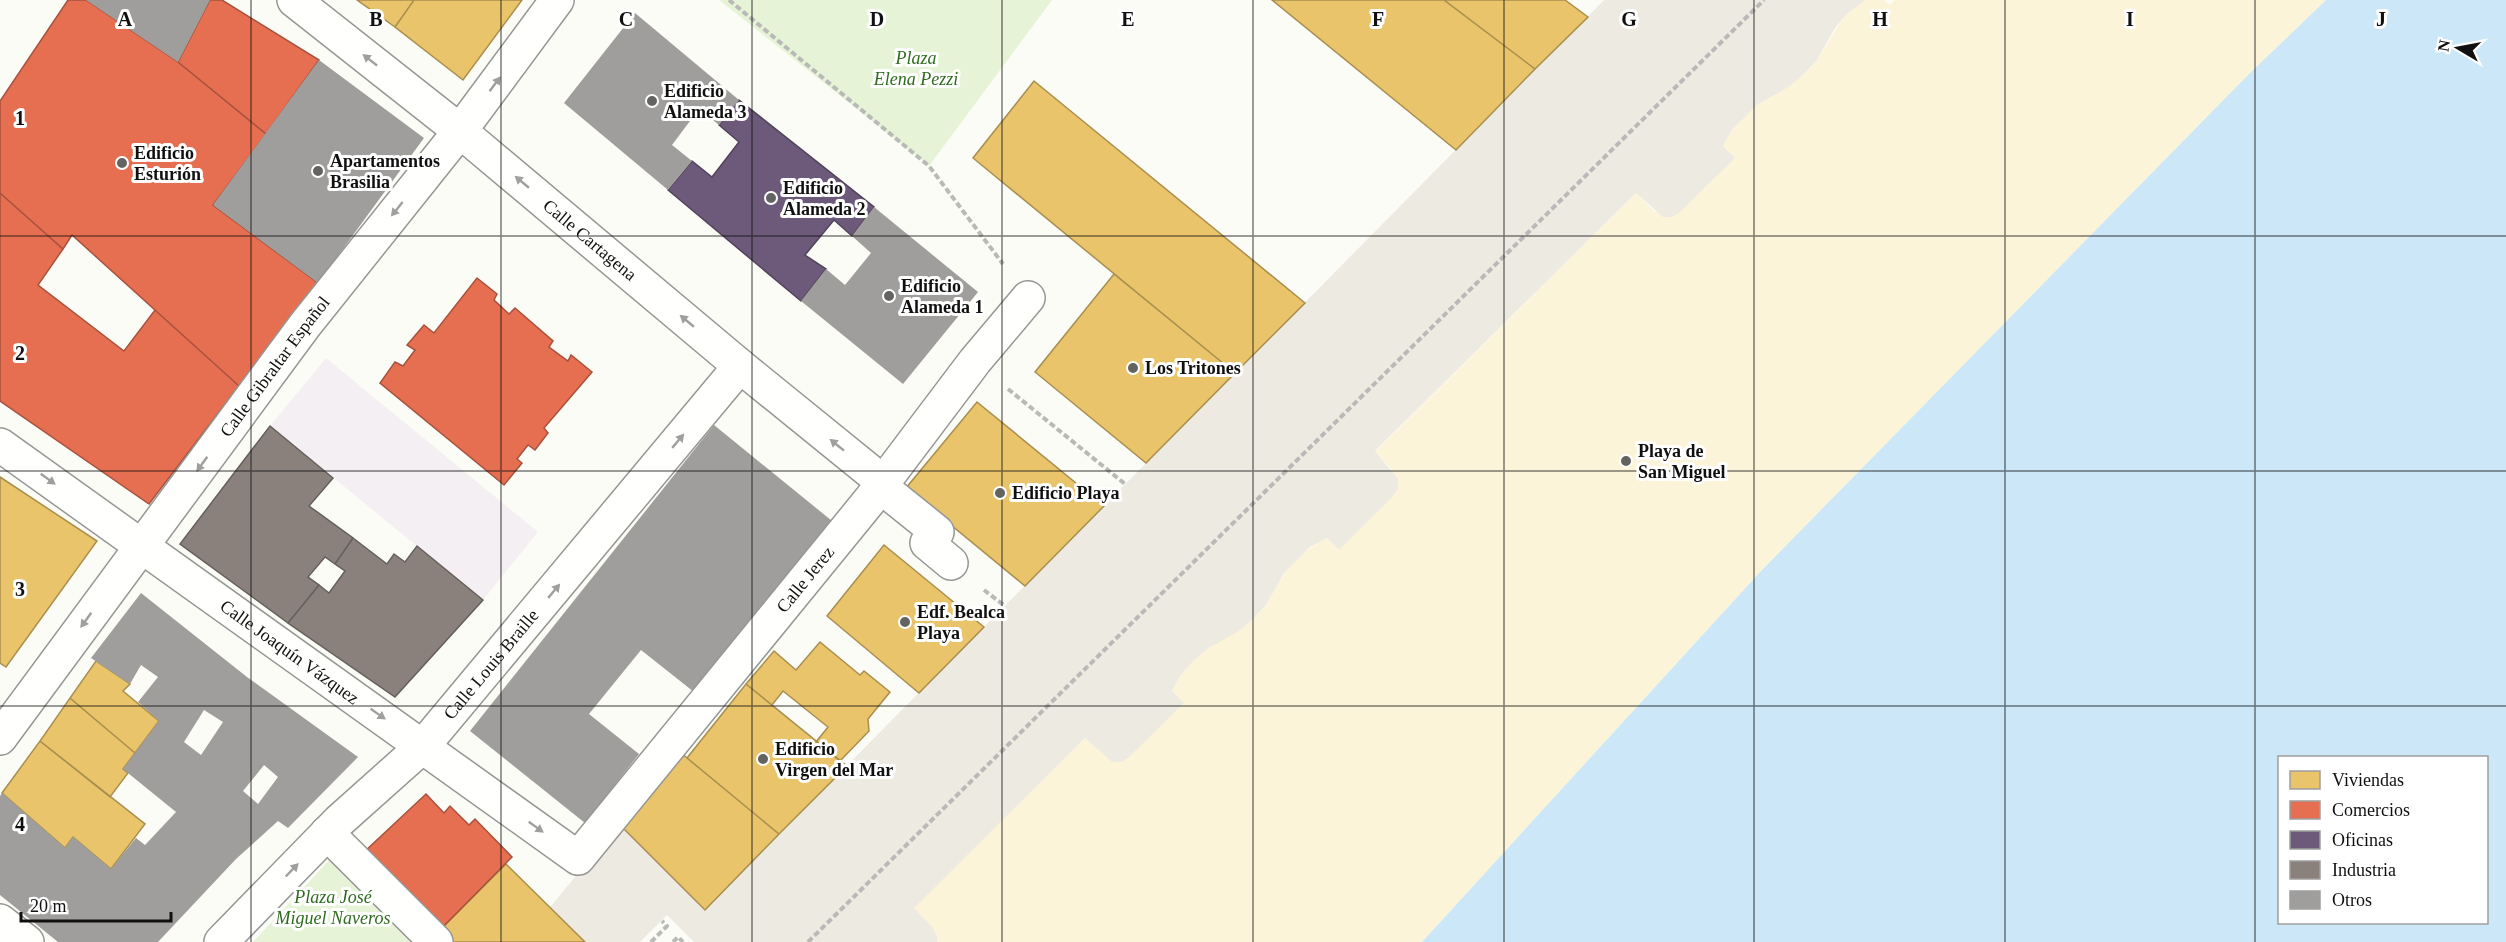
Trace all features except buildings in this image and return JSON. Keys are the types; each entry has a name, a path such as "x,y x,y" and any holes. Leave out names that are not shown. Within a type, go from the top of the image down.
{"street":[{"name":"Calle Cartagena","path":"294,0 460,131 882,484 936,532 927,543 951,563"},
{"name":"Calle Gibraltar Español","path":"0,738 304,325 460,131 557,0"},
{"name":"Calle Jerez","path":"578,858 882,484 975,361 1028,298"},
{"name":"Calle Louis Braille","path":"221,942 327,833 423,746 740,366"},
{"name":"Calle Joaquín Vázquez","path":"0,445 578,858"},
{"path":"327,833 436,942"},
{"path":"0,921 27,942"}],"path":[{"path":"729,0 929,166 1028,298"},
{"path":"808,942 1764,0"},
{"path":"975,361 1125,484"},
{"path":"651,942 667,926 662,921"},
{"path":"673,942 678,937 683,942"}],"shaded area":[{"path":"1604,0 1865,0 1847,14 1835,28 1817,60 1804,74 1790,86 1758,104 1732,130 1723,146 1735,158 1680,212 1672,217 1663,217 1636,193 1375,451 1398,479 1398,488 1393,496 1339,550 1327,538 1310,547 1284,573 1266,605 1253,619 1239,631 1207,649 1193,661 1181,675 1172,691 1184,703 1129,757 1122,762 1112,762 1085,738 914,908 933,928 937,942 694,942 667,915 640,942 585,942 550,907 619,824 705,909"},
{"path":"326,358 538,532 483,600 270,426"}],"green space":[{"name":"Plaza Elena Pezzi","path":"719,0 1052,0 929,166"},
{"name":"Plaza José Miguel Naveros","path":"333,856 420,942 253,942"}],"sand":[{"name":"Playa de San Miguel","path":"1865,0 1884,0 1890,5 1895,0 2326,0 2249,74 1761,571 1422,942 937,942 937,936 913,908 1085,738 1112,762 1184,704 1172,691 1193,660 1258,614 1287,570 1305,552 1327,538 1339,550 1393,471 1375,452 1636,193 1655,212 1735,159 1723,146 1738,123 1758,104 1797,79 1811,67 1842,20"}],"water":[{"path":"2326,0 2506,0 2506,942 1422,942 1761,571 2249,74"}],"place":[{"name":"Edificio Alameda 3","path":"652,101"},
{"name":"Edificio Esturión","path":"122,163"},
{"name":"Apartamentos Brasilia","path":"318,171"},
{"name":"Edificio Alameda 2","path":"771,198"},
{"name":"Edificio Alameda 1","path":"889,296"},
{"name":"Los Tritones","path":"1133,368"},
{"name":"Playa de San Miguel","path":"1626,461"},
{"name":"Edificio Playa","path":"1000,493"},
{"name":"Edf. Bealca Playa","path":"905,622"},
{"name":"Edificio Virgen del Mar","path":"763,759"}]}
